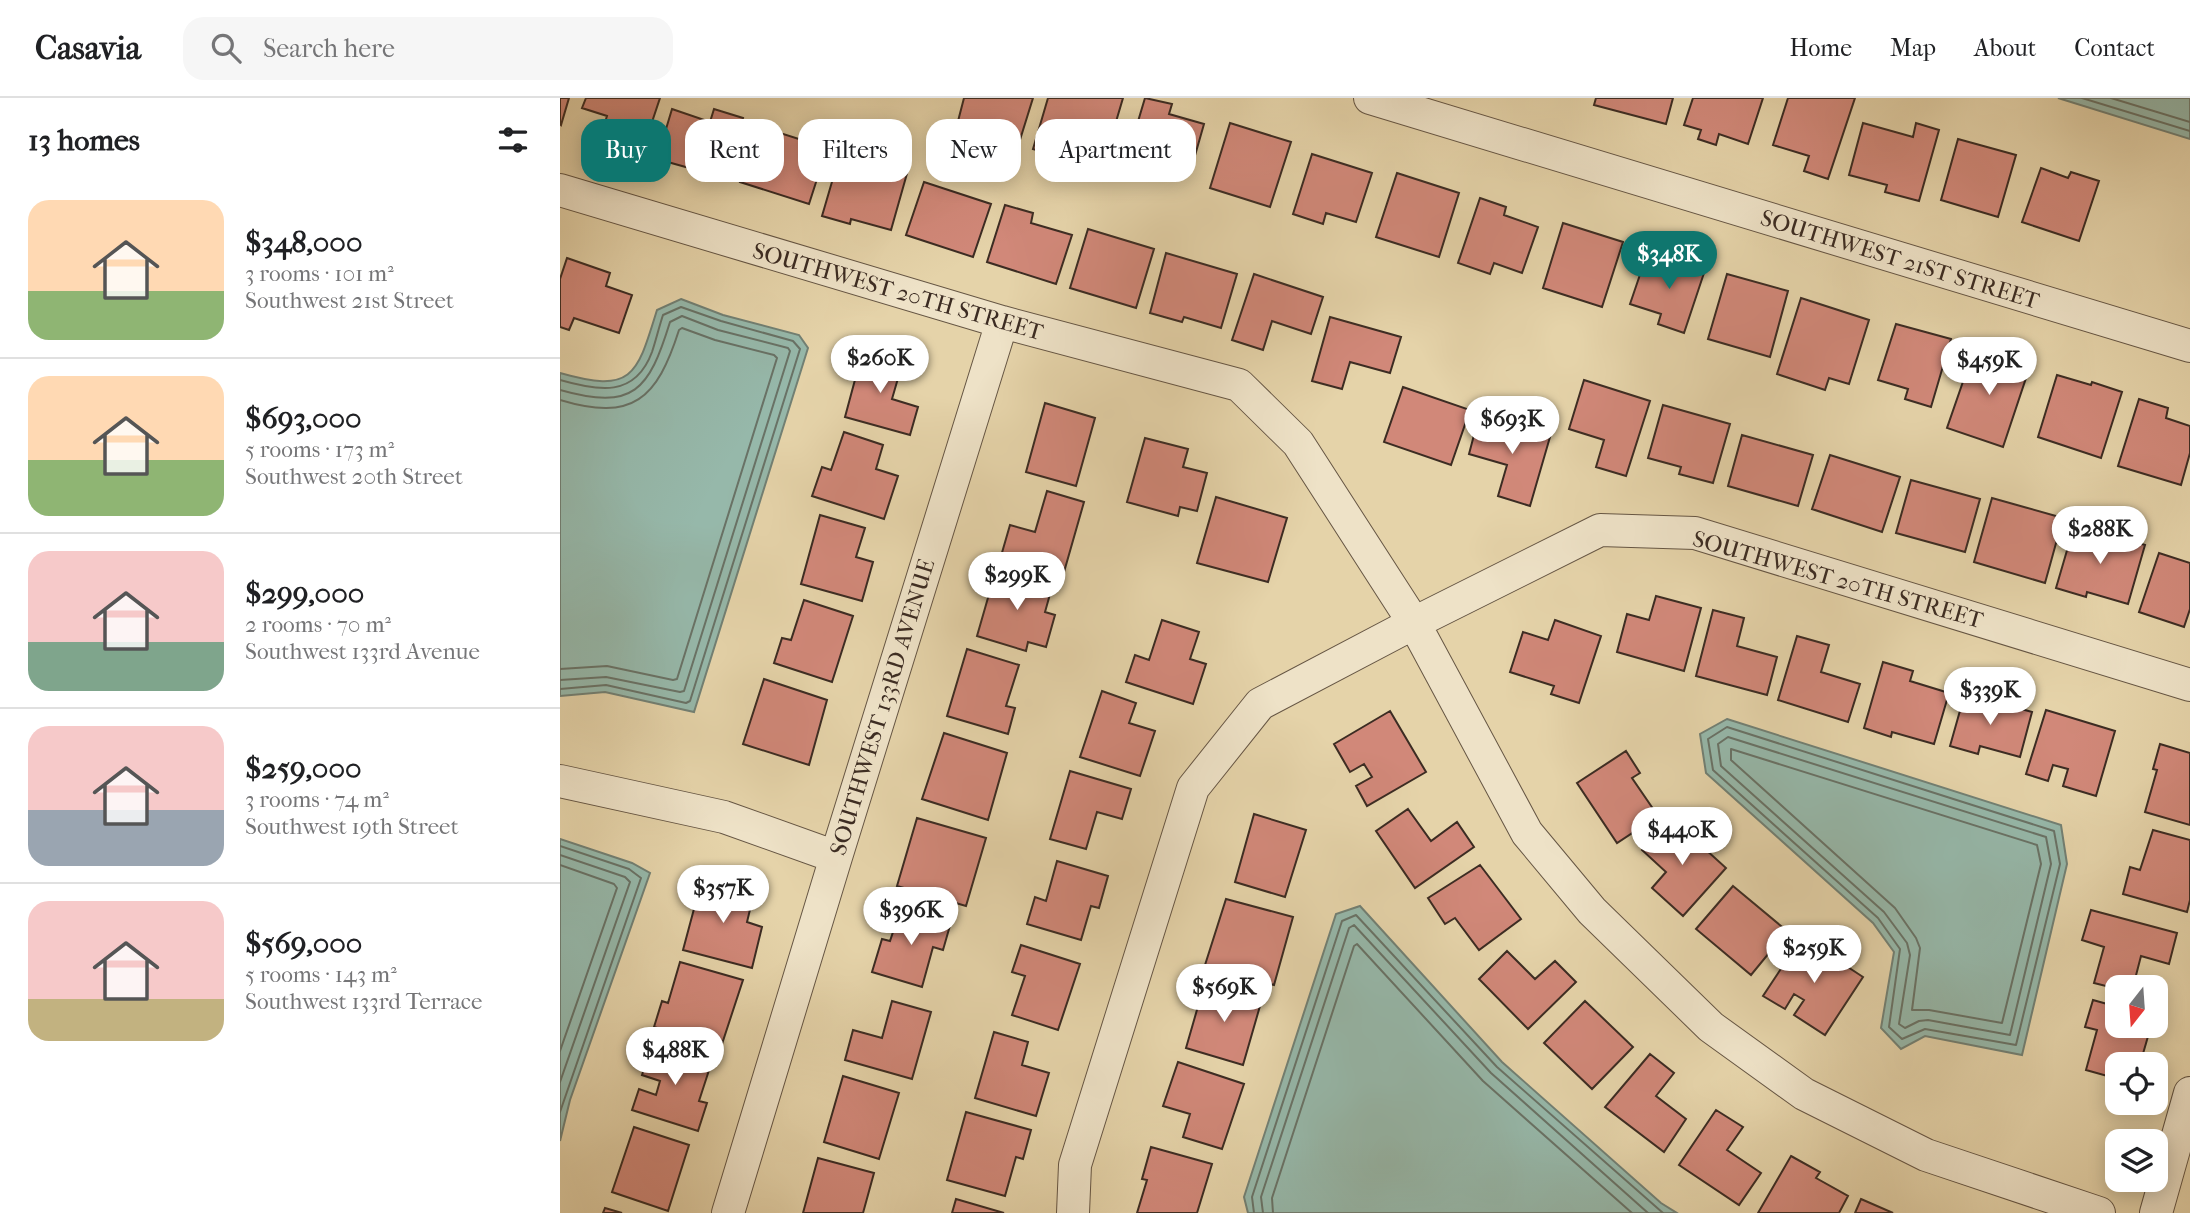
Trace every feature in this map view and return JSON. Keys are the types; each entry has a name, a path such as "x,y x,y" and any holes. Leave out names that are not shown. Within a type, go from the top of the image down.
{"street":[{"name":"SOUTHWEST 21ST STREET","path":"1370,98 2190,346"},
{"name":"SOUTHWEST 20TH STREET","path":"560,190 1002,323 1238,385 1298,443 1414,623"},
{"name":"SOUTHWEST 133RD AVENUE","path":"728,1213 1002,323"},
{"name":"SOUTHWEST 20TH STREET","path":"1073,1213 1075,1165 1193,788 1260,704 1600,530 1695,533 2190,685"},
{"path":"1414,623 1527,833 1592,911 1711,1027 1804,1094 1926,1156 2099,1213"},
{"path":"560,780 724,817 836,857"},
{"path":"2157,1213 2190,1093"}],"water":[{"path":"2058,98 2190,98 2190,139"},
{"path":"681,299 723,315 799,335 808,348 694,712 605,692 560,696 560,373 603,381 628,374 644,350 657,310"},
{"path":"1727,719 2061,825 2067,864 2022,1055 1925,1036 1901,1049 1881,1028 1894,952 1873,923 1706,773 1700,734"},
{"path":"560,839 632,863 650,873 570,1100 560,1141"},
{"path":"1360,906 1502,1062 1661,1203 1677,1213 1248,1213 1244,1197 1336,914"}],"building":[{"path":"560,98 569,98 561,125 560,124"},
{"path":"586,98 660,98 653,119 606,119 607,116 582,108"},
{"path":"964,98 1033,98 1021,137 1021,119 959,119"},
{"path":"1048,98 1123,98 1117,119 1042,119"},
{"path":"1145,98 1172,104 1169,114 1186,119 1139,119"},
{"path":"1596,98 1673,98 1666,124 1594,105"},
{"path":"1693,98 1763,98 1748,144 1719,134 1716,145 1698,139 1701,130 1684,125"},
{"path":"1788,98 1855,98 1828,179 1804,171 1809,156 1773,145"},
{"path":"672,109 701,119 685,119 685,167 671,163 669,119"},
{"path":"714,109 743,119 711,119"},
{"path":"1196,122 1204,124 1196,152"},
{"path":"1230,123 1291,142 1270,207 1210,188"},
{"path":"1863,123 1913,137 1916,123 1939,130 1919,201 1885,192 1887,185 1849,175"},
{"path":"784,134 798,139 798,182 816,182 809,204 740,182 784,182"},
{"path":"1958,139 2016,155 1998,217 1941,200"},
{"path":"1312,154 1372,173 1356,222 1326,213 1323,224 1293,214"},
{"path":"2041,168 2068,178 2071,172 2099,181 2079,241 2022,222"},
{"path":"1397,173 1459,193 1439,257 1376,237"},
{"path":"832,182 905,182 891,230 851,219 850,224 822,216"},
{"path":"924,182 991,204 973,257 906,235"},
{"path":"1480,198 1506,207 1504,215 1538,227 1522,273 1494,263 1490,274 1458,263"},
{"path":"1005,205 1033,213 1031,223 1072,235 1056,284 987,262"},
{"path":"1563,223 1623,242 1602,307 1543,288"},
{"path":"1088,229 1154,249 1136,308 1070,288"},
{"path":"1166,253 1237,274 1221,328 1184,317 1182,322 1150,313"},
{"path":"1669,255 1706,267 1684,333 1658,324 1661,314 1630,304 1645,260 1665,266"},
{"path":"567,258 610,273 606,286 632,295 619,333 574,318 569,330 560,327 560,279"},
{"path":"1254,274 1323,297 1311,334 1272,321 1263,350 1232,340"},
{"path":"1727,274 1788,291 1770,357 1708,339"},
{"path":"1801,298 1869,320 1849,384 1829,378 1825,390 1777,374"},
{"path":"1330,317 1401,337 1390,373 1350,362 1342,389 1312,381"},
{"path":"1896,324 1951,339 1931,407 1905,399 1908,389 1878,380"},
{"path":"1975,347 2030,366 2003,447 1947,428"},
{"path":"863,350 903,361 892,399 918,407 910,435 845,417"},
{"path":"2057,375 2122,392 2101,458 2038,437"},
{"path":"1584,380 1650,401 1626,476 1596,467 1604,440 1569,429"},
{"path":"1403,387 1470,410 1451,465 1384,442"},
{"path":"2139,399 2168,408 2166,418 2190,426 2190,453 2181,485 2118,466"},
{"path":"1045,403 1095,418 1076,486 1026,472"},
{"path":"1663,405 1730,424 1713,483 1679,474 1681,467 1648,458"},
{"path":"1479,416 1550,437 1530,506 1498,496 1507,465 1469,454"},
{"path":"844,432 883,445 876,469 898,476 884,519 812,496 822,467 831,470"},
{"path":"1742,435 1813,455 1798,506 1728,486"},
{"path":"1145,438 1188,449 1183,467 1207,473 1197,511 1180,507 1178,516 1127,502"},
{"path":"1830,455 1900,477 1882,532 1812,509"},
{"path":"1911,480 1980,499 1965,552 1896,533"},
{"path":"1047,491 1084,502 1064,572 1032,563 1029,572 999,563 1010,525 1035,532"},
{"path":"1216,497 1287,518 1268,582 1197,563"},
{"path":"1992,498 2063,518 2045,583 1974,562"},
{"path":"820,515 865,528 856,557 873,562 862,601 801,584"},
{"path":"2075,523 2098,530 2092,548 2107,552 2112,535 2145,545 2128,604 2087,592 2086,597 2056,588"},
{"path":"2159,553 2190,563 2190,609 2184,627 2139,612"},
{"path":"996,570 1052,587 1045,612 1055,615 1046,647 1028,642 1026,651 977,636"},
{"path":"1656,596 1701,608 1684,671 1617,652 1627,614 1649,620"},
{"path":"804,600 853,616 832,682 774,663 782,638 791,640"},
{"path":"1713,610 1744,618 1737,646 1777,657 1767,695 1696,676"},
{"path":"1162,620 1199,632 1190,659 1206,664 1193,704 1126,682 1135,655 1149,660"},
{"path":"1555,620 1601,636 1579,703 1551,694 1554,686 1510,672 1523,632 1548,640"},
{"path":"1797,636 1829,645 1821,672 1860,684 1848,722 1778,700"},
{"path":"967,649 1019,665 1006,706 1015,708 1008,734 947,716"},
{"path":"1883,662 1913,671 1910,681 1949,693 1934,744 1892,732 1891,737 1864,728"},
{"path":"764,679 827,700 809,765 743,744"},
{"path":"1102,691 1136,703 1129,723 1155,731 1140,776 1080,757"},
{"path":"1965,693 2032,712 2020,757 1980,746 1978,754 1950,746"},
{"path":"2046,710 2115,731 2096,796 2063,786 2068,769 2053,765 2048,781 2026,774"},
{"path":"1390,711 1426,772 1367,806 1356,786 1372,777 1364,764 1350,772 1334,744"},
{"path":"944,733 1007,753 988,820 922,799"},
{"path":"2160,744 2190,753 2190,825 2145,812 2157,770 2153,769"},
{"path":"1626,751 1640,773 1632,778 1658,816 1617,843 1577,783"},
{"path":"1070,771 1131,789 1122,819 1097,812 1086,849 1050,839"},
{"path":"1408,809 1431,841 1457,822 1474,847 1415,888 1376,831"},
{"path":"1254,814 1306,830 1285,897 1235,882"},
{"path":"917,818 986,838 966,906 897,886"},
{"path":"1671,818 1726,868 1683,916 1652,888 1666,872 1642,850"},
{"path":"2153,830 2190,840 2190,900 2187,912 2123,894 2130,867 2140,870"},
{"path":"1057,861 1108,876 1099,908 1091,906 1081,940 1027,924 1035,897 1046,901"},
{"path":"1480,865 1521,919 1479,950 1455,918 1445,924 1428,898"},
{"path":"702,879 754,893 747,922 762,927 752,968 683,950"},
{"path":"1733,886 1787,931 1751,975 1696,929"},
{"path":"1226,899 1293,917 1274,985 1205,965"},
{"path":"901,908 951,922 943,950 933,947 922,987 872,972 882,939 890,941"},
{"path":"2091,910 2177,933 2169,964 2141,956 2136,975 2105,975 2105,986 2094,983 2104,947 2082,940"},
{"path":"1802,937 1863,977 1825,1035 1794,1015 1804,1000 1794,994 1785,1009 1763,996"},
{"path":"1021,945 1080,964 1058,1030 1012,1015 1025,976 1012,972"},
{"path":"1507,951 1535,979 1555,961 1576,982 1528,1029 1479,979"},
{"path":"680,962 743,980 721,1047 654,1027 662,1001 668,1003"},
{"path":"1205,982 1262,999 1243,1065 1186,1048"},
{"path":"2093,1000 2105,1003 2105,1038 2148,1038 2143,1052 2105,1052 2105,1075 2086,1070 2097,1030 2085,1027"},
{"path":"892,1001 931,1012 912,1079 845,1060 853,1030 882,1038"},
{"path":"1585,1001 1633,1047 1592,1089 1544,1043"},
{"path":"994,1032 1028,1042 1022,1065 1049,1073 1036,1116 975,1098"},
{"path":"653,1042 712,1061 699,1101 707,1103 698,1131 632,1110 639,1089 656,1095 660,1081 642,1075"},
{"path":"1650,1054 1674,1073 1656,1096 1686,1119 1664,1152 1605,1107"},
{"path":"1178,1062 1244,1084 1222,1149 1183,1137 1190,1114 1163,1106"},
{"path":"843,1076 899,1093 879,1159 824,1142"},
{"path":"1716,1110 1743,1127 1727,1150 1761,1173 1739,1205 1679,1165"},
{"path":"966,1112 1031,1130 1023,1159 1016,1157 1005,1196 947,1180"},
{"path":"634,1127 689,1145 668,1211 612,1192"},
{"path":"1151,1147 1212,1164 1197,1213 1137,1213 1147,1180 1142,1179"},
{"path":"1791,1156 1820,1172 1816,1178 1848,1196 1839,1213 1758,1213"},
{"path":"818,1158 874,1173 863,1213 803,1213"},
{"path":"956,1199 1004,1213 952,1213"},
{"path":"1861,1199 1893,1213 1855,1213"},
{"path":"605,1208 622,1213 603,1213"}]}
